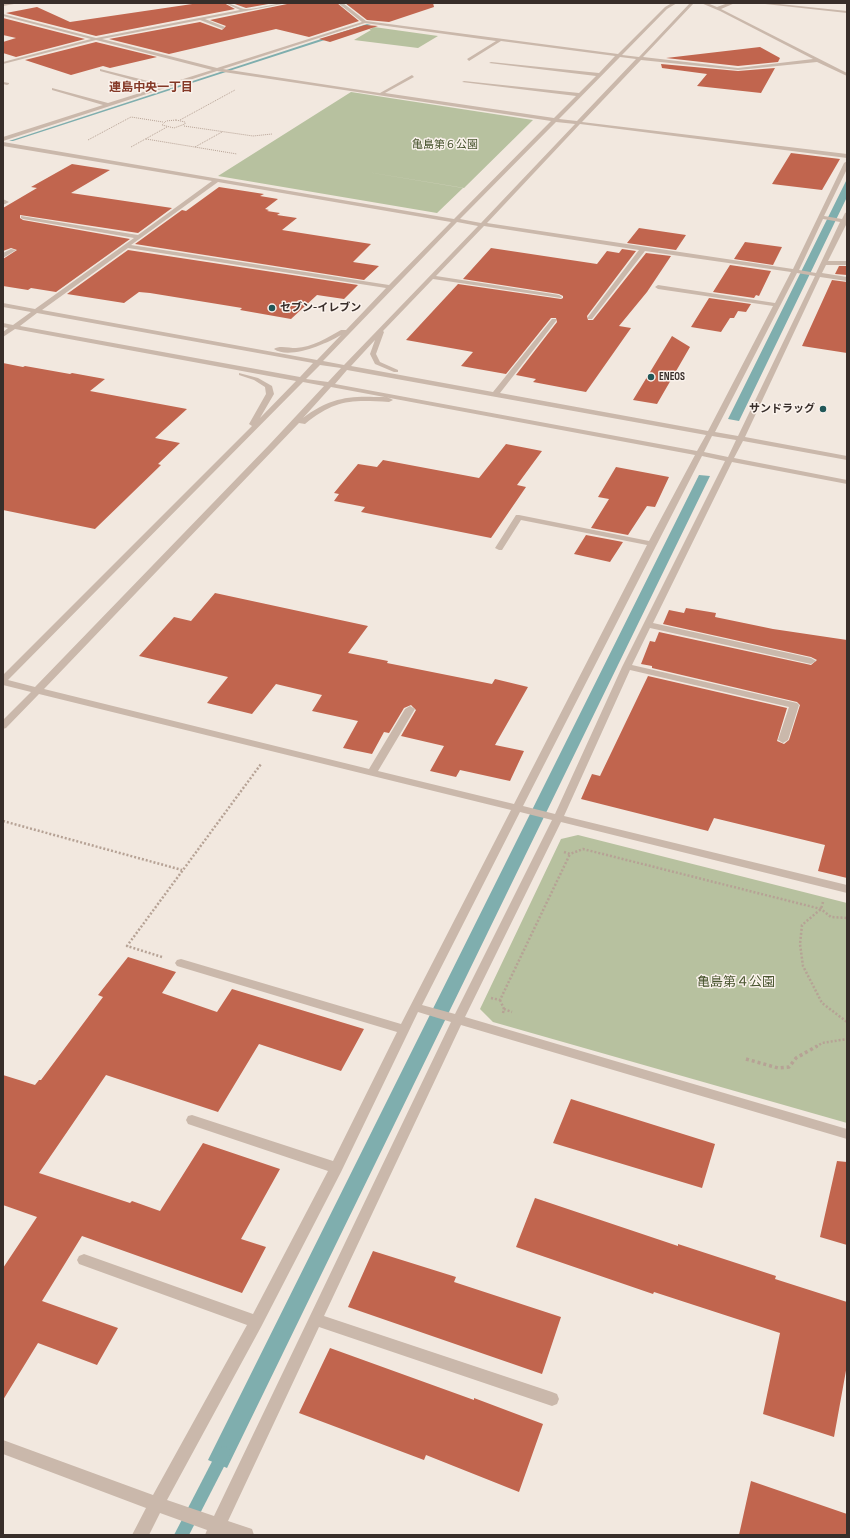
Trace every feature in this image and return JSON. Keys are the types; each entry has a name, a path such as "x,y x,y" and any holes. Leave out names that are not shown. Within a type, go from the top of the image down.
{"street":[{"path":"3,5 13,3"},
{"path":"227,3 245,11"},
{"path":"3,63 96,39 285,3"},
{"path":"340,3 365,22"},
{"path":"3,681 242,441 354,324 619,56 666,5 674,3"},
{"path":"703,3 719,9 847,75"},
{"path":"711,3 719,9"},
{"path":"699,8 719,9 724,5 733,3"},
{"path":"758,3 847,12"},
{"path":"808,3 847,7"},
{"path":"3,726 272,447 382,328 432,278 683,11 692,6"},
{"path":"3,15 218,70 556,120 847,156"},
{"path":"200,19 223,28"},
{"path":"3,139 365,22 619,56 738,69 819,60"},
{"path":"469,60 500,40"},
{"path":"491,64 600,75"},
{"path":"102,70 164,87"},
{"path":"381,94 412,76"},
{"path":"464,82 580,95"},
{"path":"54,89 110,105"},
{"path":"3,144 455,221 847,279"},
{"path":"140,1535 256,1322 336,1168 415,1007 652,544 777,305 797,272 847,163"},
{"path":"3,336 217,180"},
{"path":"211,1526 315,1319 453,1019 472,992 553,816 741,438 816,274 825,263 847,214"},
{"path":"23,217 140,237"},
{"path":"823,217 843,220"},
{"path":"128,246 390,288"},
{"path":"590,318 642,248"},
{"path":"3,256 13,250"},
{"path":"825,263 847,263"},
{"path":"432,278 560,297"},
{"path":"658,287 777,305"},
{"path":"3,305 847,458"},
{"path":"495,394 554,320"},
{"path":"213,343 289,350 309,348 319,346 354,324"},
{"path":"3,325 194,361 439,404 699,455 847,482"},
{"path":"382,328 373,354 377,363 388,369 450,386"},
{"path":"194,361 256,379 268,386 270,394 242,441"},
{"path":"272,447 314,412 329,403 345,399 439,404"},
{"path":"499,548 519,517 652,544"},
{"path":"648,625 811,661"},
{"path":"627,667 794,705 783,740"},
{"path":"3,681 847,889"},
{"path":"372,772 410,709"},
{"path":"181,963 404,1030"},
{"path":"415,1007 847,1134"},
{"path":"192,1120 336,1168"},
{"path":"84,1260 256,1322"},
{"path":"315,1319 552,1399"},
{"path":"3,1447 180,1512 211,1526 246,1535"}],"path":[{"path":"84,142 131,117 164,122 180,120 236,90"},
{"path":"180,120 186,123 184,126"},
{"path":"164,122 162,126 167,127 184,126 252,136 272,134"},
{"path":"106,161 167,127"},
{"path":"196,147 222,132"},
{"path":"146,139 237,154"},
{"path":"181,963 127,946 273,748"},
{"path":"3,821 182,870"},
{"path":"504,1009 500,1000 570,854 583,849 821,909 831,917 847,918"},
{"path":"821,909 802,925 800,944 803,966 822,1003 847,1022"},
{"path":"472,992 500,1000"},
{"path":"746,1059 778,1068 789,1067 796,1058 822,1043 847,1039"}],"green space":[{"path":"374,27 438,36 418,48 354,40"},
{"name":"亀島第６公園","path":"351,92 533,120 464,188 355,170 463,188 437,213 218,176"},
{"name":"亀島第４公園","path":"578,835 847,903 847,1123 493,1022 480,1009 561,839"}],"water":[{"path":"367,24 371,25 13,141 9,141"},
{"path":"847,179 847,197 739,421 728,419"},
{"path":"699,475 710,476 227,1468 208,1460"}],"building":[{"path":"199,3 224,3 235,9 96,36 6,13 37,7 70,22"},
{"path":"232,3 274,3 246,8"},
{"path":"288,3 337,3 359,21 309,37 276,29 169,54 109,39 200,22 222,30 226,26 210,20"},
{"path":"345,3 433,3 434,7 389,22 367,20"},
{"path":"3,18 85,39 16,57 3,53 3,42 16,38 3,35"},
{"path":"365,25 378,26 330,42 319,39"},
{"path":"96,42 157,57 110,68 103,66 71,75 25,60"},
{"path":"760,47 780,58 778,62 738,66 666,58"},
{"path":"661,64 738,71 775,68 761,93 697,86 707,74 662,68"},
{"path":"791,153 840,159 822,190 772,184"},
{"path":"72,164 110,170 71,193 172,208 138,233 20,215 20,218 23,220 130,239 56,292 3,286 3,259 17,250 11,248 3,251 3,208 37,188 31,187"},
{"path":"219,187 264,194 260,196 278,199 265,209 269,210 267,211 280,213 277,215 297,218 282,230 371,244 353,262 379,266 364,280 135,244 182,210 186,211"},
{"path":"639,228 686,235 676,250 627,243"},
{"path":"745,242 782,247 773,265 734,259"},
{"path":"491,248 597,264 607,251 619,253 622,249 636,251 587,316 588,320 593,320 646,253 671,256 647,292 619,326 631,328 586,392 533,382 536,379 516,375 557,322 556,318 551,318 506,374 461,366 473,352 406,340 458,284 561,299 563,298 563,296 559,294 463,279"},
{"path":"128,250 358,285 344,299 317,295 291,319 240,310 242,308 150,293 139,292 124,303 67,294"},
{"path":"730,265 771,271 759,296 756,295 754,298 713,292"},
{"path":"839,266 847,266 847,275 835,274"},
{"path":"832,280 847,282 847,353 802,346"},
{"path":"709,298 751,304 746,312 738,311 734,318 730,318 721,332 691,327"},
{"path":"672,336 690,347 657,404 633,400"},
{"path":"3,363 105,379 90,391 187,409 155,438 180,443 158,464 161,465 95,529 3,510"},
{"path":"506,444 542,451 517,485 526,487 491,538 361,512 365,507 334,501 339,494 334,493 358,464 377,467 383,460 479,478"},
{"path":"616,467 669,477 655,507 647,506 628,535 591,528 609,499 598,497"},
{"path":"586,535 623,542 610,562 574,554"},
{"path":"215,593 368,626 348,653 388,661 387,663 492,684 495,679 528,687 495,745 524,751 510,781 460,770 456,777 430,771 444,746 401,736 416,710 411,705 404,708 389,733 384,732 372,754 343,748 358,721 312,711 322,695 276,684 252,714 207,703 228,677 139,656 174,617 191,621"},
{"path":"686,608 716,613 715,617 773,629 847,640 847,878 818,871 825,845 714,818 708,831 581,799 592,774 600,776 648,676 787,708 777,741 784,744 789,740 800,705 797,702 652,668 652,666 641,664 650,641 655,642 659,632 811,665 817,660 811,657 663,624 669,610 684,613"},
{"path":"128,957 176,972 162,993 217,1012 232,989 364,1029 341,1071 259,1044 218,1112 106,1075 39,1173 130,1203 132,1201 160,1211 203,1143 280,1169 241,1239 266,1247 242,1293 82,1236 42,1301 118,1328 97,1365 38,1343 3,1400 3,1268 37,1217 3,1205 3,1075 35,1085 39,1080 41,1080 103,997 98,995"},
{"path":"571,1099 715,1144 702,1188 553,1143"},
{"path":"837,1161 847,1162 847,1245 820,1237"},
{"path":"535,1198 678,1246 678,1244 776,1276 775,1279 847,1302 847,1365 834,1437 763,1414 780,1333 654,1292 653,1294 516,1247"},
{"path":"373,1251 456,1277 454,1282 561,1317 542,1374 348,1307"},
{"path":"330,1348 474,1400 474,1398 543,1424 519,1492 426,1455 424,1460 299,1413"},
{"path":"751,1481 847,1514 847,1535 739,1535"}],"waterway":[{"path":"181,1535 224,1453"}],"place":[{"name":"セブン-イレブン","path":"272,308"},
{"name":"ENEOS","path":"651,377"},
{"name":"サンドラッグ","path":"823,409"}],"district":[{"name":"連島中央一丁目","path":"151,88"}]}
